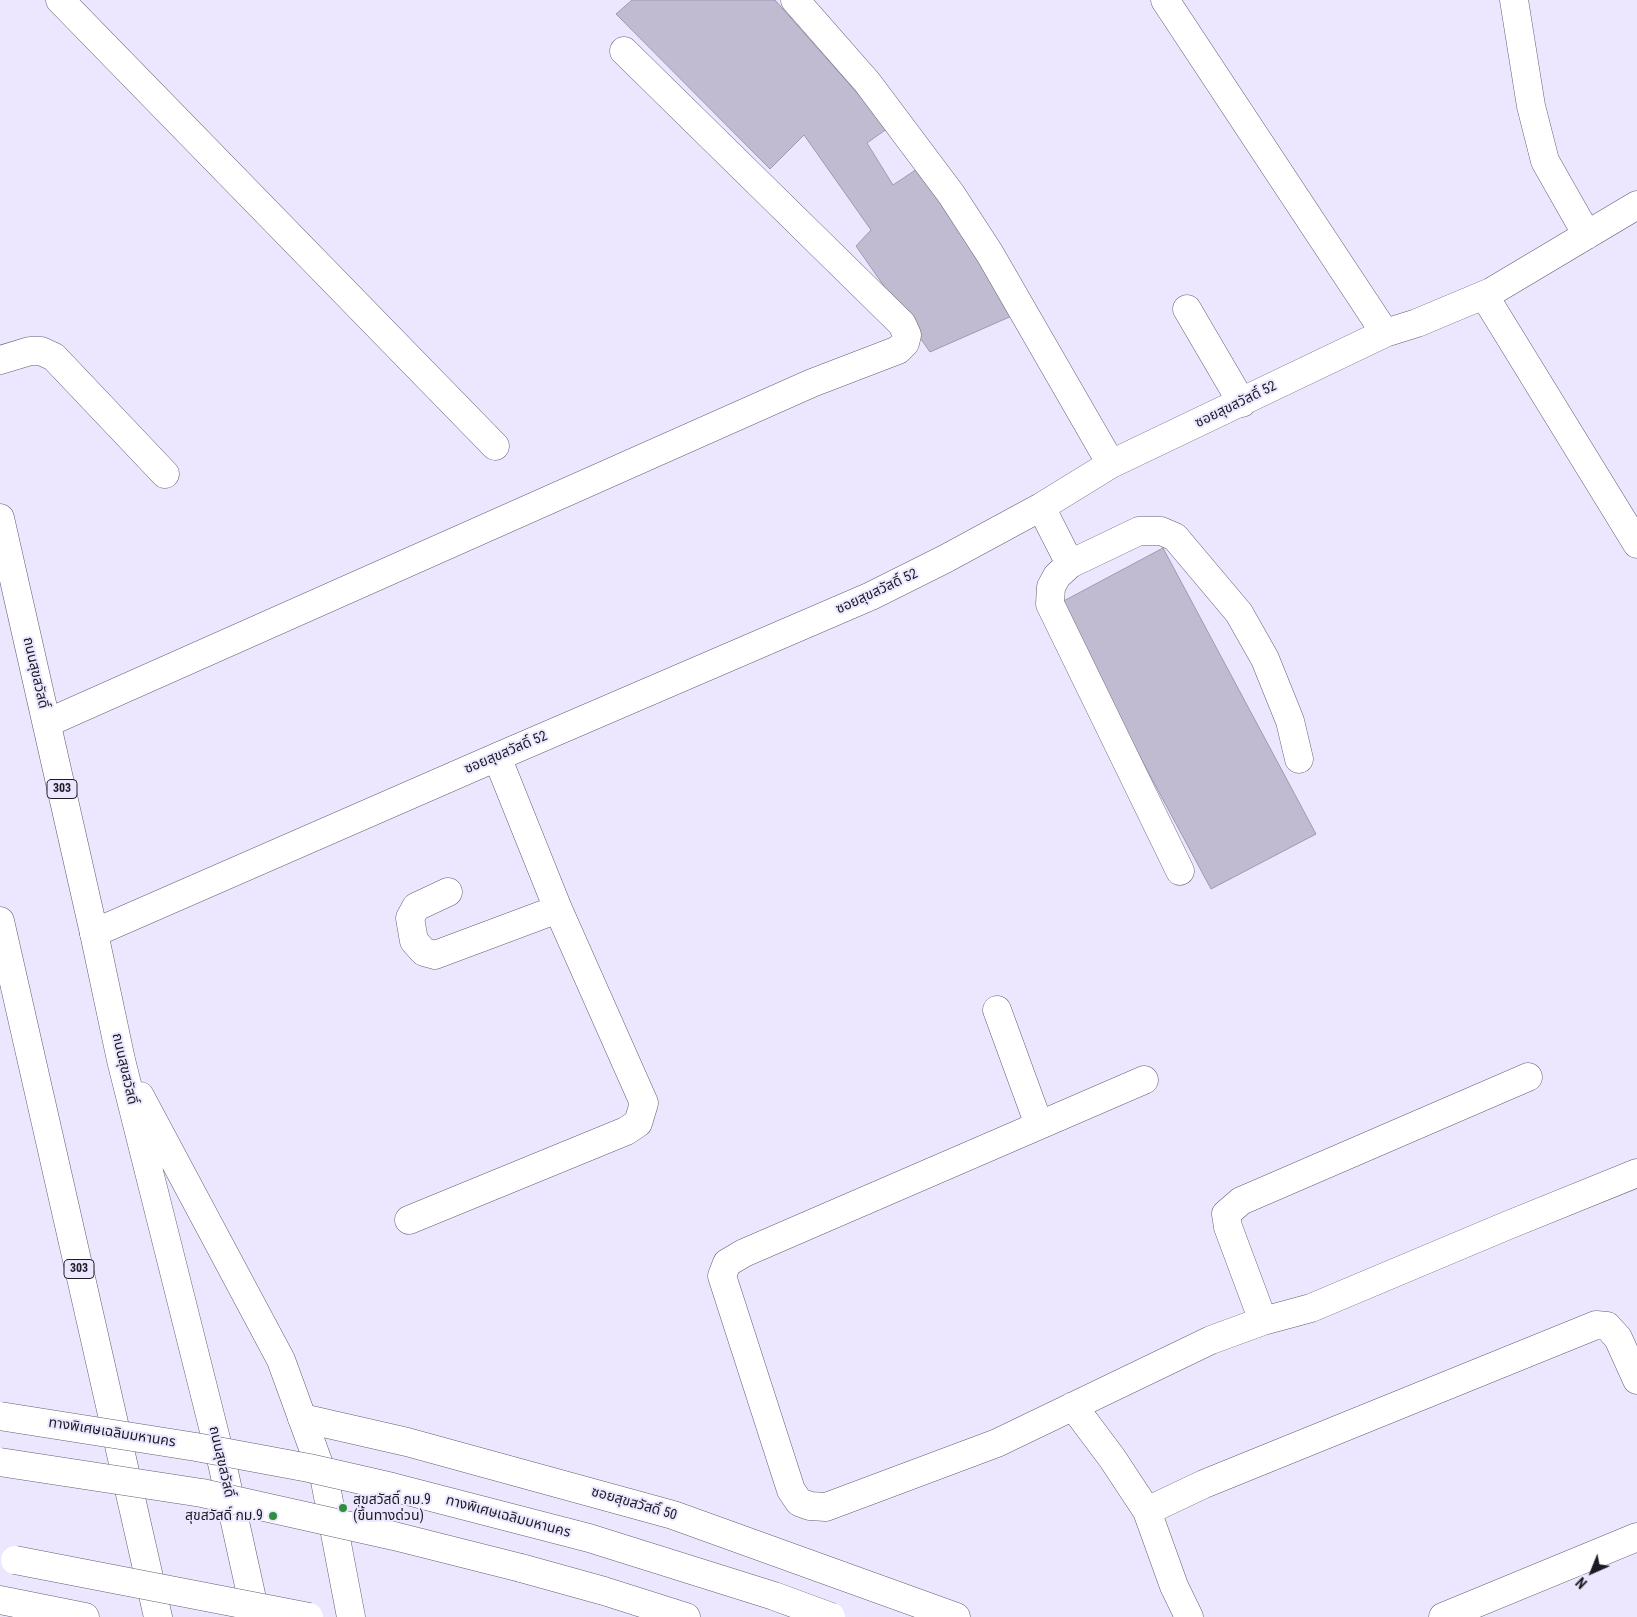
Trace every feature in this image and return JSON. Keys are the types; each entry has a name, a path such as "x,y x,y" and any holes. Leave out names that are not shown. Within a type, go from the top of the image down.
{"main road":[{"path":"60,0 495,446"},
{"path":"794,0 867,82 950,194 990,254 1111,464"},
{"path":"1165,0 1384,333"},
{"path":"1514,0 1531,106 1545,161 1587,235"},
{"path":"47,723 812,383 898,350 905,343 907,335 902,324 624,51"},
{"name":"ซอยสุขสวัสดิ์ 52","path":"94,933 497,756 871,596 946,559 1041,507 1111,464 1242,403 1384,333 1417,323 1490,292 1637,205"},
{"path":"1484,295 1637,544"},
{"path":"1187,309 1242,403"},
{"path":"0,360 30,351 41,351 54,357 164,474"},
{"path":"1041,507 1070,564"},
{"name":"ถนนสุขสวัสดิ์","path":"0,518 121,1060 222,1463 256,1617"},
{"path":"1180,871 1050,604 1051,587 1057,576 1070,564 1139,530 1161,532 1175,537 1239,613 1264,659 1290,721 1299,759"},
{"path":"409,1220 626,1131 638,1123 644,1103 558,908 497,756"},
{"path":"448,892 416,907 410,918 414,941 424,952 436,955 558,908"},
{"name":"303","path":"0,921 158,1617"},
{"path":"997,1010 1039,1125"},
{"path":"121,1060 281,1360 325,1481 351,1617"},
{"path":"1263,1321 1228,1227 1226,1214 1241,1201 1528,1077"},
{"path":"1144,1080 744,1252 727,1263 722,1276 791,1490 799,1502 810,1506 826,1507 988,1446 1211,1340 1263,1321 1310,1308 1637,1173"},
{"path":"1147,1511 1204,1484 1596,1325 1607,1326 1618,1338 1637,1380"},
{"path":"1073,1406 1112,1458 1147,1511 1174,1586 1189,1617"},
{"name":"ทางพิเศษเฉลิมมหานคร","path":"0,1416 196,1446 309,1468 392,1487 588,1538 774,1596 831,1617"},
{"name":"ซอยสุขสวัสดิ์ 50","path":"302,1418 407,1442 674,1514 956,1617"},
{"path":"0,1462 202,1493 296,1513 521,1568 604,1591 686,1617"},
{"path":"1443,1617 1637,1537"},
{"path":"0,1558 309,1617"},
{"path":"0,1600 85,1617"}],"building":[{"path":"632,0 775,0 888,128 867,143 893,185 920,167 1014,315 930,352 856,246 871,230 804,135 770,169 616,14"},
{"path":"1163,548 1316,834 1211,889 1058,604"}],"place":[{"name":"สุขสวัสดิ์ กม.9 (ขึ้นทางด่วน)","path":"343,1508"},
{"name":"สุขสวัสดิ์ กม.9","path":"273,1516"}]}
